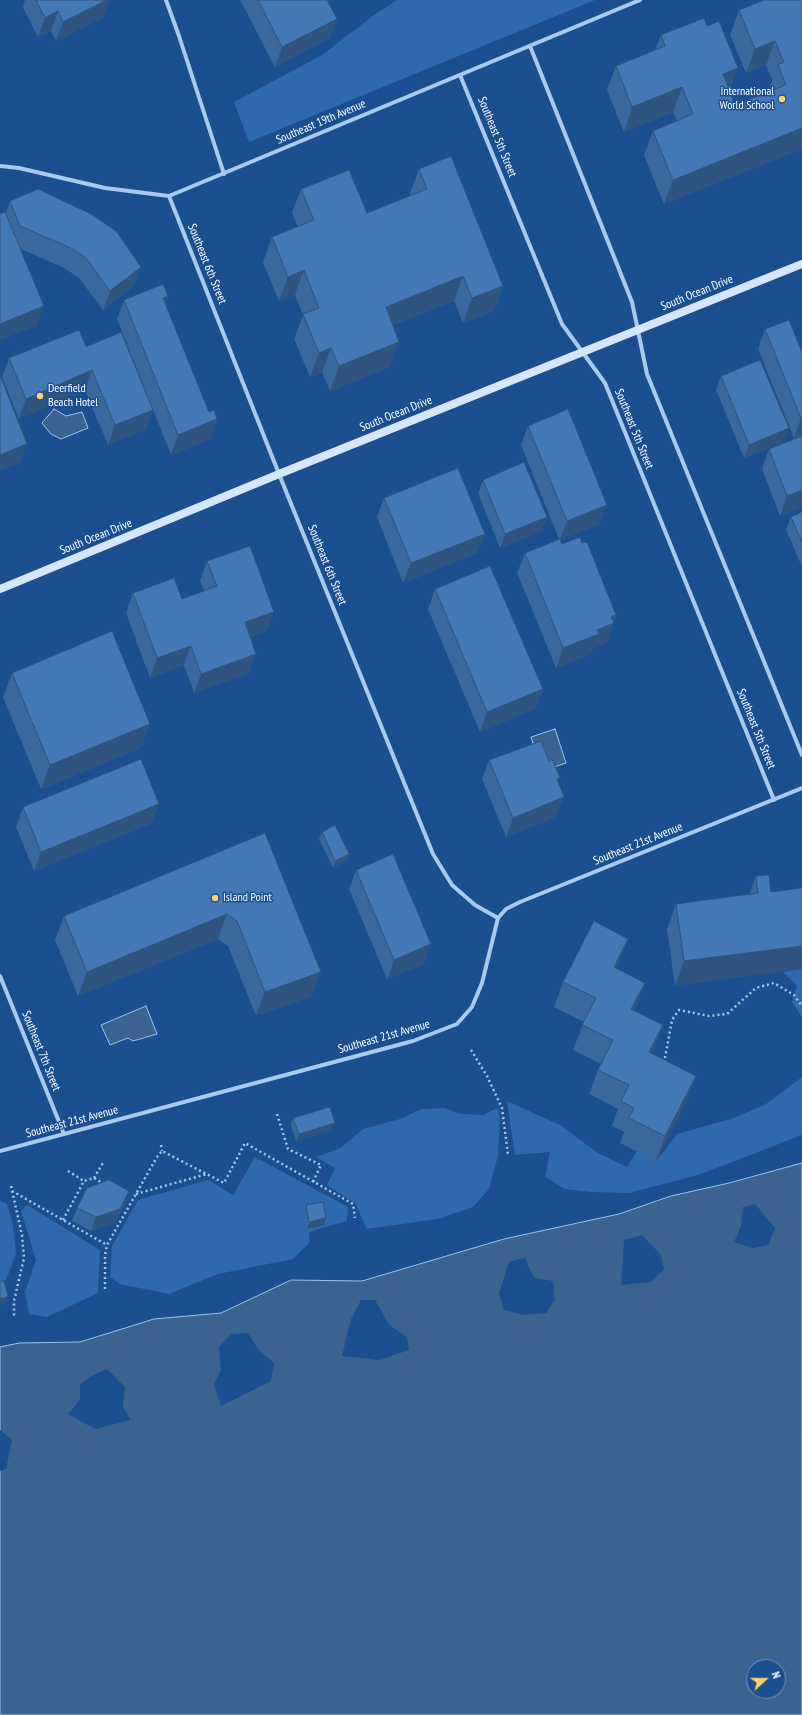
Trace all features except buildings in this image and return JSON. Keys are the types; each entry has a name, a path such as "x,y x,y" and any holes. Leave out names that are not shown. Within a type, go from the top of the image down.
{"main road":[{"name":"South Ocean Drive","path":"0,589 279,474 802,264"}],"street":[{"path":"166,0 224,174"},
{"name":"Southeast 19th Avenue","path":"0,166 19,168 105,188 169,196 640,0"},
{"path":"530,46 632,302 646,374 802,755"},
{"name":"Southeast 5th Street","path":"460,75 562,324 605,382 774,800"},
{"name":"Southeast 6th Street","path":"169,196 279,474 433,854 452,885 475,905 498,918"},
{"name":"Southeast 21st Avenue","path":"0,1151 413,1041 457,1024 472,1007 482,983 498,918 506,909 802,788"},
{"name":"Southeast 7th Street","path":"0,976 64,1134"}],"path":[{"path":"663,1065 672,1020 679,1010 709,1016 727,1014 756,988 774,983 794,995 802,1006"},
{"path":"471,1050 487,1076 502,1108 508,1155"},
{"path":"277,1114 288,1149 321,1165 313,1182"},
{"path":"162,1150 224,1183 245,1144 353,1204 355,1218"},
{"path":"106,1289 104,1256 107,1245 162,1150 161,1145"},
{"path":"63,1220 84,1181 94,1178 104,1161"},
{"path":"68,1171 84,1181"},
{"path":"136,1194 208,1174"},
{"path":"94,1178 107,1185"},
{"path":"11,1186 22,1235 24,1258 14,1301 14,1317"},
{"path":"12,1191 107,1245"},
{"path":"126,1196 132,1200"}],"shaded area":[{"path":"397,0 595,0 249,142 234,102 322,55 374,15"},
{"path":"54,409 66,416 82,412 88,428 61,439 51,434 42,423"},
{"path":"555,729 566,763 548,769 535,750 531,737"},
{"path":"802,969 802,1017 792,1002 797,986 783,972"},
{"path":"146,1006 157,1034 133,1041 128,1038 110,1045 101,1025"},
{"path":"802,1077 802,1135 701,1174 629,1193 591,1192 565,1189 545,1177 550,1152 515,1155 507,1101 562,1126 596,1152 627,1167 637,1151 656,1161 677,1134 734,1118 766,1104"},
{"path":"444,1108 460,1114 483,1115 497,1108 500,1117 498,1156 489,1189 473,1207 438,1219 366,1229 356,1204 327,1185 335,1168 316,1157 339,1149 363,1129 400,1119 422,1109"},
{"path":"255,1157 348,1207 347,1221 309,1232 310,1242 293,1259 218,1274 169,1294 120,1284 110,1277 112,1246 138,1200 208,1180 233,1195"},
{"path":"802,1163 802,1715 0,1715 0,1347 19,1343 80,1342 154,1319 221,1313 291,1280 362,1281 504,1239 619,1214 671,1196 729,1183"},
{"path":"0,1201 7,1204 13,1225 16,1254 6,1280 0,1282"},
{"path":"27,1205 100,1250 98,1293 47,1317 29,1314 25,1292 36,1260 21,1211"}],"pier":[{"path":"755,1204 775,1228 768,1245 753,1248 734,1242 741,1226 743,1207"},
{"path":"642,1235 661,1255 664,1270 651,1282 621,1285 624,1240"},
{"path":"525,1258 534,1278 553,1281 555,1300 546,1313 524,1315 504,1310 499,1293 509,1262"},
{"path":"361,1300 375,1300 389,1325 407,1337 409,1350 379,1360 342,1356 351,1319"},
{"path":"248,1333 259,1350 274,1363 271,1381 221,1406 214,1384 221,1370 219,1347 231,1334"},
{"path":"107,1369 125,1387 123,1406 130,1420 95,1429 68,1414 80,1400 80,1384 90,1377"},
{"path":"0,1430 12,1440 6,1469 0,1471"}],"place":[{"name":"International World School","path":"782,99"},
{"name":"Deerfield Beach Hotel","path":"40,396"},
{"name":"Island Point","path":"215,898"}]}
